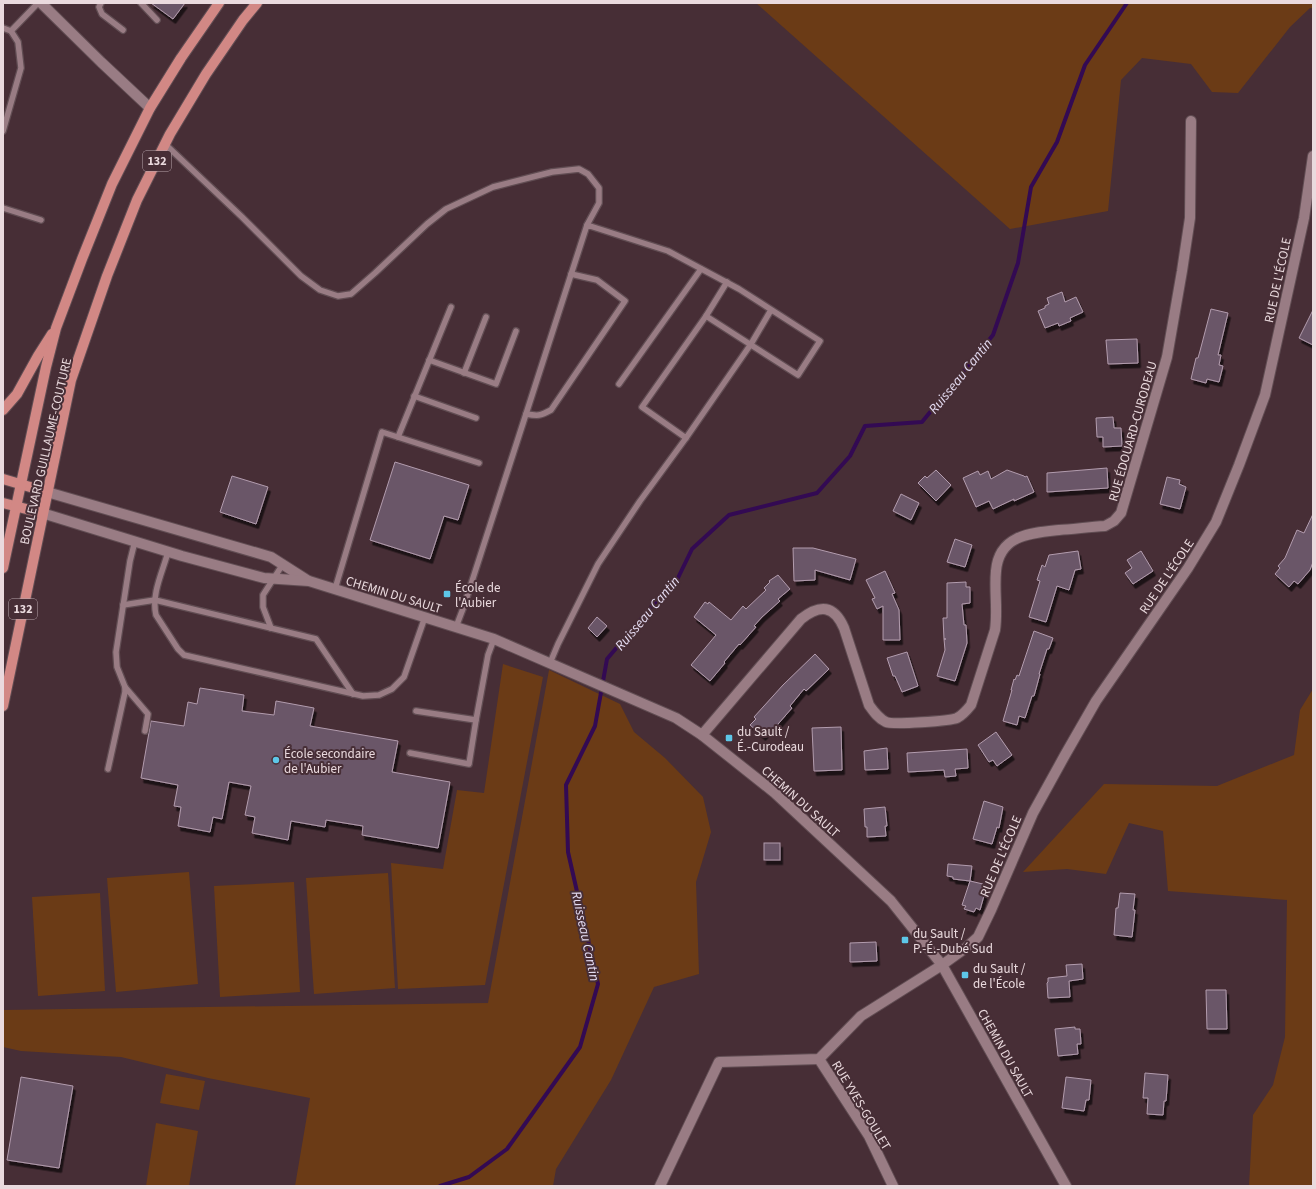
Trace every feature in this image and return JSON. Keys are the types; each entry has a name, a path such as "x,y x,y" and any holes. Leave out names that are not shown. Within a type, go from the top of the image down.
{"main road":[{"name":"BOULEVARD GUILLAUME-COUTURE","path":"3,568 46,367 56,328 112,184 150,108 181,58 219,3"},
{"name":"BOULEVARD GUILLAUME-COUTURE","path":"3,706 42,513 71,380 107,276 134,207 170,134 206,74 243,20 257,3"},
{"path":"3,410 16,394 56,328"},
{"name":"CHEMIN DU SAULT","path":"3,479 47,492"},
{"name":"CHEMIN DU SAULT","path":"3,503 42,513"}],"street":[{"path":"41,3 150,108"},
{"name":"RUE ÉDOUARD-CURODEAU","path":"702,735 801,619 820,608 832,611 839,618 844,628 869,705 875,715 887,723 899,724 956,718 965,713 971,705 995,630 997,619 996,571 998,559 1006,546 1017,538 1032,533 1105,526 1114,521 1121,513 1167,356 1190,218 1191,121"},
{"name":"RUE DE L'ÉCOLE","path":"819,1058 861,1016 942,965 978,937 1033,813 1065,755 1096,701 1188,568 1216,522 1265,395 1304,218 1313,156"},
{"name":"CHEMIN DU SAULT","path":"47,492 271,557 309,581"},
{"name":"CHEMIN DU SAULT","path":"42,513 168,552 264,578 309,581 494,639 676,718 702,735 775,793 891,901 942,965 1066,1186"},
{"path":"660,1186 719,1062 819,1058"},
{"name":"RUE YVES-GOULET","path":"819,1058 869,1136 893,1186"}],"lane":[{"path":"11,31 38,3"},
{"path":"101,3 98,7 102,14 123,30"},
{"path":"141,3 158,20"},
{"path":"3,28 11,31 18,42 21,68 3,131"},
{"path":"165,144 242,217 301,276 320,290 338,296 351,294 427,224 446,209 493,186 552,172 579,169 588,174 600,188 599,203 587,225 456,627"},
{"path":"3,208 42,220"},
{"path":"587,225 668,251 727,282 820,341 798,375 706,316"},
{"path":"619,384 701,269"},
{"path":"526,414 538,416 551,410 625,301 596,280 571,274"},
{"path":"686,438 642,407 706,316 727,282"},
{"path":"398,437 451,306"},
{"path":"550,663 598,564 640,501 751,344 771,310"},
{"path":"464,373 486,317"},
{"path":"429,360 496,384 516,331"},
{"path":"414,396 476,418"},
{"path":"335,589 382,432 479,463"},
{"path":"135,541 130,561 116,660 119,674 125,686 148,714 144,731"},
{"path":"168,552 157,586 154,608 156,615 178,649 184,655 353,694 363,696 379,694 392,689 400,683 404,677 425,617"},
{"path":"271,628 262,607 263,595 283,564"},
{"path":"123,605 133,605 155,600 316,639 353,694"},
{"path":"410,753 468,764 488,655 494,639"},
{"path":"108,768 126,692 125,686"},
{"path":"416,711 476,720"}],"shaded area":[{"path":"756,3 1313,3 1313,8 1310,8 1290,27 1238,93 1212,92 1191,64 1142,58 1121,80 1108,211 1010,229"},
{"path":"503,664 543,677 485,985 398,989 391,863 443,869 457,790 484,793"},
{"path":"549,670 620,704 634,732 665,758 703,797 711,832 696,882 699,974 654,987 611,1080 556,1169 553,1186 295,1186 310,1098 208,1078 121,1057 21,1051 3,1047 3,1010 488,1003"},
{"path":"1313,689 1313,1186 1249,1186 1253,1115 1273,1085 1285,1037 1287,900 1168,891 1163,831 1129,823 1106,874 1067,869 1023,872 1104,784 1217,786 1294,755 1300,710"},
{"path":"189,872 198,984 116,992 107,878"},
{"path":"388,873 395,988 314,994 306,878"},
{"path":"294,882 300,992 220,997 214,886"},
{"path":"100,893 105,991 38,996 32,897"},
{"path":"166,1074 205,1081 199,1110 160,1103"},
{"path":"156,1123 198,1131 189,1186 146,1186"}],"building":[{"path":"151,3 185,3 173,19"},
{"path":"1062,292 1065,302 1076,297 1083,312 1070,318 1071,321 1059,326 1058,323 1045,328 1038,311 1045,308 1045,306 1049,304 1047,298"},
{"path":"1211,309 1228,313 1218,355 1221,355 1219,365 1223,366 1219,382 1207,379 1206,383 1191,379"},
{"path":"1313,310 1313,345 1299,338"},
{"path":"1137,339 1138,363 1108,364 1106,340"},
{"path":"1113,417 1114,428 1121,428 1122,446 1103,447 1103,437 1097,437 1096,418"},
{"path":"395,462 469,485 458,520 444,516 430,559 370,540"},
{"path":"1107,468 1108,488 1047,492 1047,473"},
{"path":"936,470 951,485 936,501 918,483 925,476 927,478"},
{"path":"1007,470 1025,477 1027,476 1034,492 993,509 989,501 976,507 963,478 978,471 980,475 988,471 991,479"},
{"path":"232,476 268,487 256,524 220,512"},
{"path":"1167,477 1180,480 1179,484 1186,487 1180,509 1160,504"},
{"path":"901,494 919,503 911,520 893,511"},
{"path":"1313,514 1313,562 1310,570 1298,584 1294,581 1289,587 1275,574 1280,568 1278,566 1285,558 1297,530 1304,533"},
{"path":"955,539 972,545 965,567 947,562"},
{"path":"793,548 813,548 856,559 850,580 815,570 815,580 794,581"},
{"path":"1078,551 1081,569 1075,570 1069,590 1057,586 1046,622 1029,617 1040,581 1037,580 1042,565 1045,567 1049,555"},
{"path":"1141,551 1153,571 1133,584 1125,573 1132,568 1127,560"},
{"path":"885,571 895,593 892,594 899,610 900,640 883,640 883,606 877,609 872,599 875,598 866,580"},
{"path":"778,575 790,589 778,599 780,601 754,626 756,627 740,645 739,644 710,681 691,665 716,635 694,617 705,602 708,604 709,602 731,620 743,606 746,609 766,590 764,588 770,582 769,581"},
{"path":"966,582 966,587 970,587 970,603 962,604 964,625 966,625 967,643 955,681 937,676 945,650 943,618 947,618 947,583"},
{"path":"597,617 607,626 597,637 588,628"},
{"path":"1034,631 1053,638 1049,649 1047,649 1034,696 1032,696 1025,718 1019,716 1017,725 1003,721 1014,679 1015,680 1017,675 1019,676"},
{"path":"907,652 918,686 902,692 895,676 893,676 887,658"},
{"path":"815,654 829,669 806,691 804,689 790,706 792,708 772,731 770,729 763,736 750,725 756,719 754,717 783,685"},
{"path":"200,688 244,695 242,711 274,715 276,701 314,708 310,726 398,741 392,772 450,782 438,848 362,835 363,826 326,820 325,827 291,821 288,840 252,833 255,817 245,815 251,786 229,782 222,819 213,817 210,832 178,826 181,807 174,806 178,785 141,778 151,721 184,726 188,702 197,704"},
{"path":"841,727 842,770 814,771 812,728"},
{"path":"996,732 1012,755 997,766 993,760 989,762 978,745"},
{"path":"887,748 888,769 865,770 864,751"},
{"path":"967,749 968,768 955,769 956,776 945,777 944,770 908,772 907,753"},
{"path":"984,801 1003,807 999,828 997,827 992,844 973,839"},
{"path":"885,807 887,826 885,826 886,836 867,837 864,809"},
{"path":"764,843 780,843 780,860 764,860"},
{"path":"948,864 972,866 970,881 953,879 953,877 947,876"},
{"path":"970,881 983,884 981,891 985,892 980,910 976,908 974,912 964,909 966,906 962,905"},
{"path":"1120,893 1135,894 1132,937 1114,935 1116,908 1118,908"},
{"path":"876,942 877,961 850,962 850,943"},
{"path":"1082,964 1083,979 1069,981 1070,997 1048,998 1048,978 1067,976 1066,965"},
{"path":"1206,990 1226,990 1227,1029 1207,1029"},
{"path":"1075,1027 1075,1029 1080,1029 1081,1044 1077,1044 1078,1054 1058,1056 1055,1029"},
{"path":"1145,1073 1168,1075 1166,1101 1164,1101 1163,1115 1147,1114 1148,1098 1143,1098"},
{"path":"21,1077 73,1086 59,1168 7,1160"},
{"path":"1066,1077 1091,1080 1089,1100 1086,1100 1084,1111 1062,1108"}],"waterway":[{"name":"Ruisseau Cantin","path":"440,1186 469,1177 507,1149 580,1047 598,984 568,852 566,785 595,726 607,659 658,599 676,582 692,549 729,515 817,493 850,456 865,426 922,422 993,335 1018,263 1031,187 1057,142 1085,65 1127,3"}],"place":[{"name":"École de l'Aubier","path":"447,594"},
{"name":"du Sault / É.-Curodeau","path":"729,738"},
{"name":"École secondaire de l'Aubier","path":"276,760"},
{"name":"du Sault / P.-É.-Dubé Sud","path":"905,940"},
{"name":"du Sault / de l'École","path":"965,975"}]}
